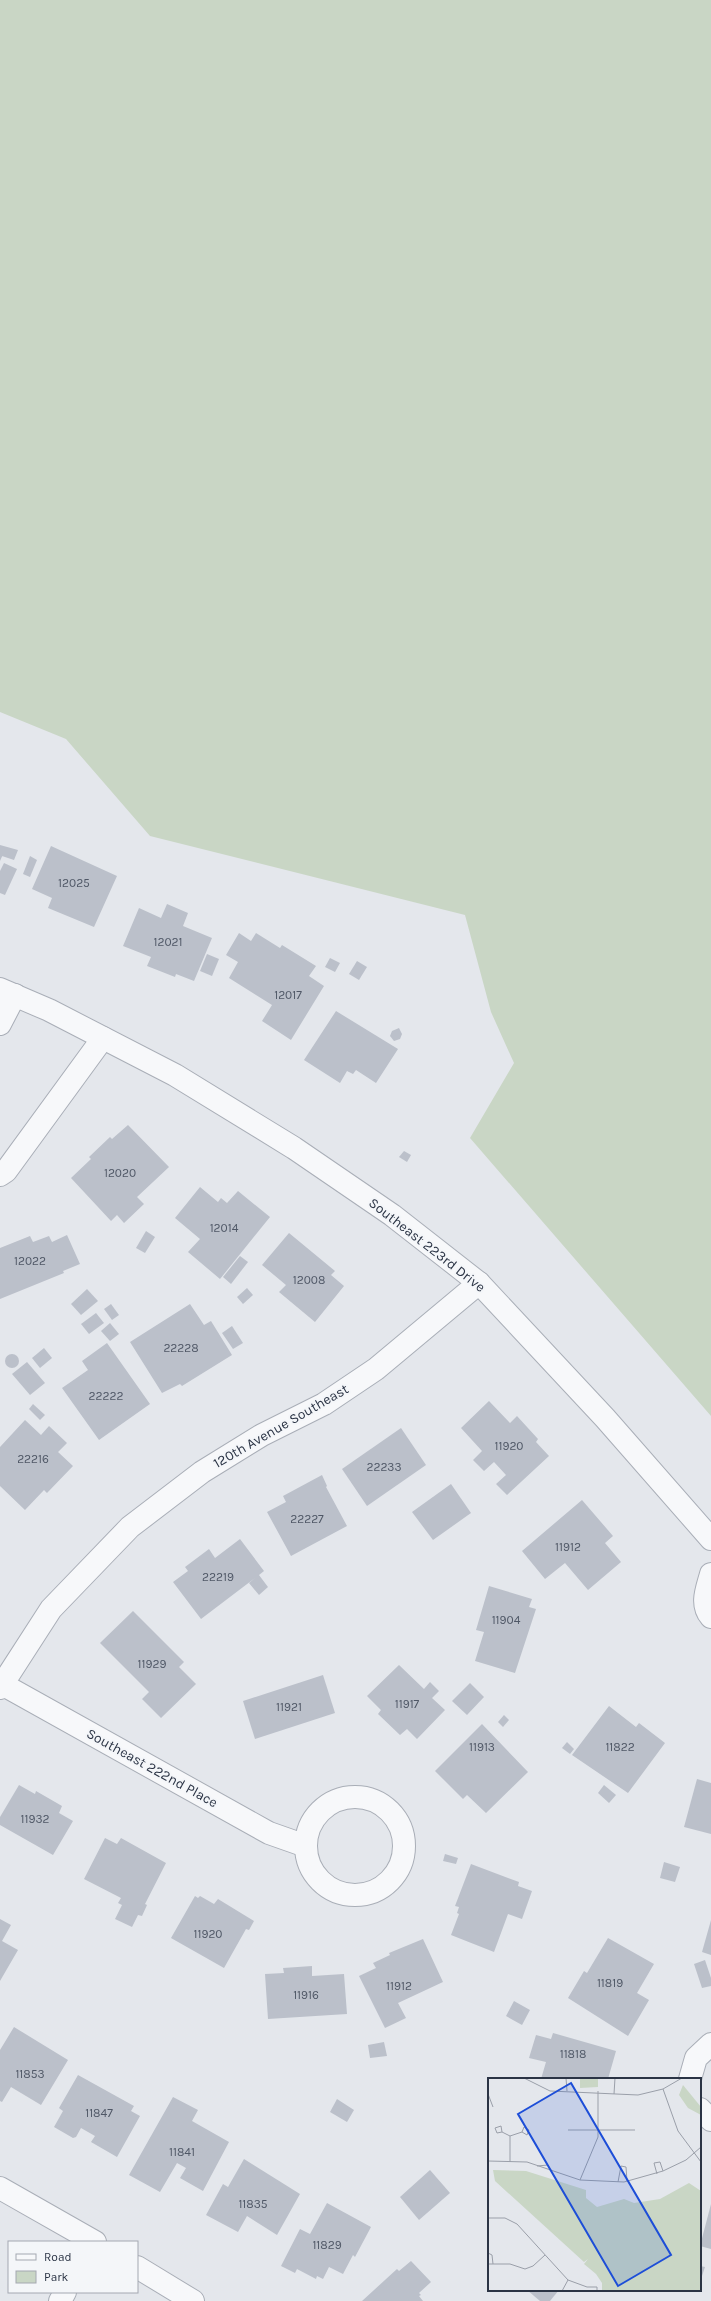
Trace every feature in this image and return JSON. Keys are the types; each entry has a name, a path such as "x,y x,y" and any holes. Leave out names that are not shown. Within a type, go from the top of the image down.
{"street":[{"name":"Southeast 223rd Drive","path":"0,1024 8,992 49,1010 175,1075 294,1148 392,1215 478,1283 605,1418 711,1539"},
{"path":"0,1175 6,1172 103,1038"},
{"name":"120th Avenue Southeast","path":"1,1685 51,1609 130,1527 202,1472 262,1434 324,1404 376,1369 478,1283"},
{"path":"711,1574 704,1604 711,1617"},
{"name":"Southeast 222nd Place","path":"1,1685 269,1833 306,1846"},
{"path":"356,1797 375,1801 391,1812 401,1828 405,1847 401,1866 390,1882 374,1892 355,1896 336,1892 320,1881 310,1865 306,1846 310,1827 320,1811 337,1800 356,1797"},
{"path":"690,2078 696,2058 711,2044"},
{"path":"701,2110 711,2120"},
{"path":"0,2188 91,2241"},
{"path":"138,2268 193,2301"}],"green space":[{"path":"0,0 711,0 711,1416 470,1138 514,1063 491,1012 465,915 150,836 66,739 0,712"}],"building":[{"path":"0,845 18,850 14,860 2,856 0,861"},
{"path":"51,846 117,876 94,927 48,908 52,898 32,889"},
{"path":"30,856 37,860 30,877 23,874"},
{"path":"4,863 17,869 5,895 0,893 0,871"},
{"path":"167,904 188,913 183,926 212,938 194,981 176,974 175,977 147,966 151,957 123,946 139,908 161,918"},
{"path":"239,933 251,941 256,933 280,948 282,945 316,966 309,976 324,986 291,1040 262,1021 272,1005 229,978 238,962 226,955"},
{"path":"207,954 219,959 212,976 200,971"},
{"path":"330,958 340,963 335,972 325,967"},
{"path":"357,961 367,967 359,980 349,974"},
{"path":"336,1011 398,1049 376,1083 356,1070 353,1074 347,1071 340,1083 304,1060"},
{"path":"399,1028 402,1034 400,1039 394,1041 390,1036 392,1031"},
{"path":"128,1125 169,1167 137,1197 144,1204 124,1223 117,1215 111,1221 71,1178 91,1159 89,1157 110,1137 112,1139"},
{"path":"404,1151 411,1155 407,1162 399,1157"},
{"path":"200,1187 218,1202 221,1198 227,1203 238,1191 270,1217 220,1279 188,1252 200,1239 175,1218"},
{"path":"146,1231 155,1237 145,1253 136,1248"},
{"path":"289,1233 335,1271 331,1275 344,1286 315,1322 279,1292 286,1285 262,1265"},
{"path":"67,1235 80,1264 63,1271 64,1273 0,1299 0,1248 30,1236 33,1242 49,1236 52,1242"},
{"path":"240,1256 248,1262 231,1284 223,1277"},
{"path":"247,1288 253,1295 243,1304 237,1297"},
{"path":"87,1289 98,1301 81,1315 71,1304"},
{"path":"111,1304 119,1315 112,1320 104,1309"},
{"path":"190,1304 204,1325 211,1321 232,1355 182,1386 180,1384 162,1393 130,1342"},
{"path":"96,1313 104,1323 89,1334 81,1324"},
{"path":"110,1323 119,1334 110,1341 101,1331"},
{"path":"232,1326 243,1343 233,1349 222,1333"},
{"path":"107,1343 150,1404 99,1440 62,1388 88,1370 82,1361"},
{"path":"44,1348 52,1358 40,1368 32,1358"},
{"path":"9,1354 15,1354 19,1358 19,1364 15,1368 9,1368 5,1364 5,1358"},
{"path":"27,1362 45,1383 30,1395 12,1374"},
{"path":"489,1401 510,1423 517,1416 538,1439 536,1442 549,1456 507,1495 496,1484 506,1475 494,1462 484,1471 473,1460 482,1451 461,1428"},
{"path":"33,1404 45,1415 40,1420 29,1409"},
{"path":"25,1420 41,1435 49,1426 67,1443 58,1452 73,1466 47,1493 44,1490 25,1510 0,1486 0,1447"},
{"path":"401,1428 426,1465 367,1506 342,1469"},
{"path":"322,1475 327,1486 326,1487 347,1526 291,1556 267,1512 286,1502 283,1496"},
{"path":"451,1484 471,1513 433,1540 412,1512"},
{"path":"582,1500 613,1536 605,1543 621,1562 588,1590 565,1563 545,1579 522,1551"},
{"path":"240,1539 264,1571 259,1575 268,1587 259,1595 249,1583 255,1578 201,1619 173,1582 188,1571 185,1567 209,1549 215,1558"},
{"path":"489,1586 532,1599 529,1607 536,1609 515,1673 475,1661 484,1632 476,1630"},
{"path":"133,1611 184,1662 179,1667 196,1684 161,1718 142,1699 149,1692 100,1643"},
{"path":"399,1665 424,1689 430,1682 439,1691 432,1698 445,1710 417,1739 407,1729 400,1735 378,1714 381,1710 367,1696"},
{"path":"323,1675 335,1713 255,1739 243,1701"},
{"path":"470,1683 484,1697 467,1715 452,1701"},
{"path":"609,1706 636,1727 639,1723 665,1743 628,1793 572,1755"},
{"path":"504,1715 509,1720 503,1727 498,1722"},
{"path":"482,1724 528,1772 486,1813 467,1795 463,1799 435,1771"},
{"path":"567,1742 574,1749 570,1754 562,1748"},
{"path":"697,1779 711,1783 711,1834 684,1827"},
{"path":"19,1785 35,1794 36,1791 62,1806 59,1813 73,1821 53,1855 0,1825 0,1817"},
{"path":"604,1785 616,1795 609,1803 598,1793"},
{"path":"105,1838 117,1844 121,1838 166,1863 145,1904 147,1905 142,1916 138,1915 132,1927 115,1919 122,1905 118,1903 121,1898 84,1879"},
{"path":"445,1854 458,1858 456,1864 443,1861"},
{"path":"664,1862 680,1867 675,1882 660,1878"},
{"path":"471,1864 519,1882 518,1886 532,1891 522,1919 508,1914 494,1952 451,1935 459,1914 457,1913 459,1907 455,1906"},
{"path":"195,1896 198,1898 200,1896 214,1904 218,1899 254,1921 249,1930 246,1929 224,1968 171,1938"},
{"path":"0,1919 11,1925 2,1941 18,1950 0,1981"},
{"path":"711,1920 711,1955 702,1952"},
{"path":"608,1938 654,1964 637,1993 649,2000 628,2036 568,1998 584,1971 587,1973"},
{"path":"423,1939 443,1982 398,2003 406,2018 385,2028 359,1976 376,1968 373,1963 390,1955 389,1953"},
{"path":"705,1960 711,1978 711,1986 702,1988 694,1964"},
{"path":"312,1966 312,1976 344,1974 347,2014 268,2019 265,1974 284,1973 283,1968"},
{"path":"514,2001 530,2010 522,2025 506,2016"},
{"path":"14,2027 68,2060 41,2105 11,2087 2,2102 0,2101 0,2050"},
{"path":"553,2033 616,2051 608,2078 541,2078 546,2062 529,2058 536,2035 551,2039"},
{"path":"384,2042 387,2056 370,2058 368,2045"},
{"path":"78,2075 134,2106 131,2111 140,2116 117,2157 91,2142 95,2136 81,2128 76,2137 73,2138 54,2127 63,2111 59,2108"},
{"path":"173,2097 198,2110 192,2121 229,2142 203,2191 180,2178 186,2168 177,2163 160,2192 129,2175"},
{"path":"337,2099 354,2110 347,2122 330,2112"},
{"path":"244,2159 300,2194 277,2235 247,2216 238,2232 206,2215 223,2184 228,2187"},
{"path":"430,2170 450,2193 419,2220 400,2197"},
{"path":"327,2203 371,2227 355,2257 353,2255 343,2274 329,2267 323,2279 317,2276 316,2279 297,2269 295,2273 281,2266 300,2229 310,2234"},
{"path":"711,2204 711,2249 701,2246"},
{"path":"411,2261 431,2282 419,2293 421,2295 419,2296 423,2301 362,2301 397,2269 399,2271"},
{"path":"701,2266 705,2267 701,2279"},
{"path":"528,2291 558,2291 550,2301 540,2301"}]}
